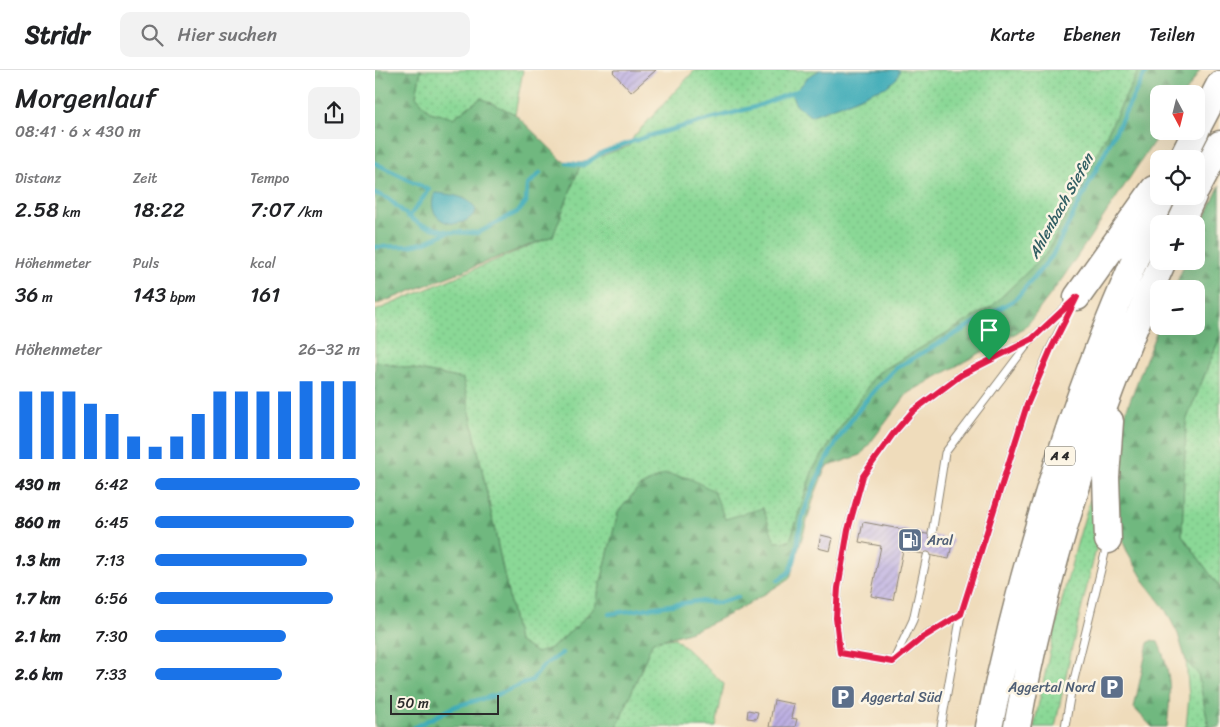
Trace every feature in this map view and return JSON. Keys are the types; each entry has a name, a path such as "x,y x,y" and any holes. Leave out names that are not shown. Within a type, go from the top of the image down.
{"highway":[{"path":"1205,113 1220,84"},
{"path":"1205,173 1220,144"},
{"path":"1077,297 1150,195"},
{"name":"A 4","path":"989,727 1012,622 1048,494 1077,404 1112,312 1159,205"},
{"name":"A 4","path":"1017,727 1025,680 1062,536 1113,386 1159,270"},
{"path":"1108,540 1106,477 1113,386"}],"lane":[{"path":"932,534 945,453 1032,339 1077,297"},
{"path":"941,727 961,614 1027,405 1051,349 1077,297"},
{"path":"961,614 922,638 893,662 840,653 836,618 838,588 848,530 863,476 893,434 920,405 961,375 1032,339"},
{"path":"1065,727 1071,692 1108,540"},
{"path":"893,662 913,620 927,556"}],"green space":[{"path":"375,70 421,70 416,96 430,112 453,118 481,98 515,114 563,161 581,163 553,236 375,305"},
{"path":"421,70 523,70 515,114 481,98 453,118 430,112 416,96"},
{"path":"695,70 1139,70 1047,253 991,307 876,374 813,469 790,541 775,542 725,519 689,478 665,474 639,487 618,512 595,607 553,647 537,654 518,641 463,379 375,361 375,311 553,236 581,163 629,146 634,136"},
{"path":"1139,70 1200,70 1191,85 1150,85 1150,140 1155,140 1062,279 1025,328 908,393 861,455 826,467 815,494 790,578 741,608 707,625 690,632 653,641 617,727 375,727 375,361 463,379 518,641 537,653 553,647 595,607 618,512 639,487 665,474 689,478 714,491 725,519 763,508 775,542 790,541 813,469 876,374 991,307 1047,253"},
{"path":"1220,185 1220,337 1186,421 1182,535 1220,588 1220,727 1206,727 1208,723 1198,674 1186,661 1178,634 1165,609 1146,584 1120,535 1117,450 1126,411 1155,335 1205,335 1205,280 1178,280 1182,270 1205,270 1205,218"},
{"path":"1220,337 1220,588 1182,535 1186,421"},
{"path":"1090,500 1092,500 1097,545 1055,727 1034,727 1059,613"},
{"path":"675,638 724,684 716,727 617,727 653,641"},
{"path":"1152,640 1158,642 1168,674 1170,694 1167,727 1152,727 1134,708 1148,643"},
{"path":"1186,661 1198,674 1208,723 1206,727 1186,727 1189,697"}],"water":[{"path":"820,70 900,70 897,78 886,87 810,116 796,105 792,96 809,76"},
{"path":"435,193 453,195 465,199 474,206 476,211 470,218 462,222 445,222 434,211 432,203"}],"building":[{"path":"615,70 656,70 631,92 613,72"},
{"path":"863,522 953,539 949,559 903,550 893,600 871,596 881,546 859,542"},
{"path":"821,535 833,538 830,551 818,548"},
{"path":"774,700 794,704 791,718 797,719 795,727 769,727"},
{"path":"748,710 758,712 756,719 747,718"}],"waterway":[{"name":"Ahlenbach Siefen","path":"778,580 791,569 808,501 827,459 851,420 865,401 896,368 1016,299 1052,256 1147,70"},
{"path":"567,163 583,165 603,152 648,136 755,107 802,89"},
{"path":"375,163 429,190 409,217 421,225 449,232 478,233 519,211 526,202 527,186 540,173"},
{"path":"375,193 389,199 409,217"},
{"path":"375,247 408,246 424,243 448,232"},
{"name":"Ahlenbach Siefen","path":"609,614 698,601 718,603 738,597"},
{"name":"Ahlenbach Siefen","path":"415,727 456,706 496,695 532,680 543,666 562,653"}],"place":[{"name":"Aral","path":"910,540"},
{"name":"Aggertal Nord","path":"1112,687"},
{"name":"Aggertal Süd","path":"843,697"}],"route":[{"path":"1077,297 1051,349 1027,405 961,614 922,638 893,662 840,653 836,618 838,588 848,530 863,476 893,434 913,411 961,375 989,360 1032,339 1077,297"}]}
